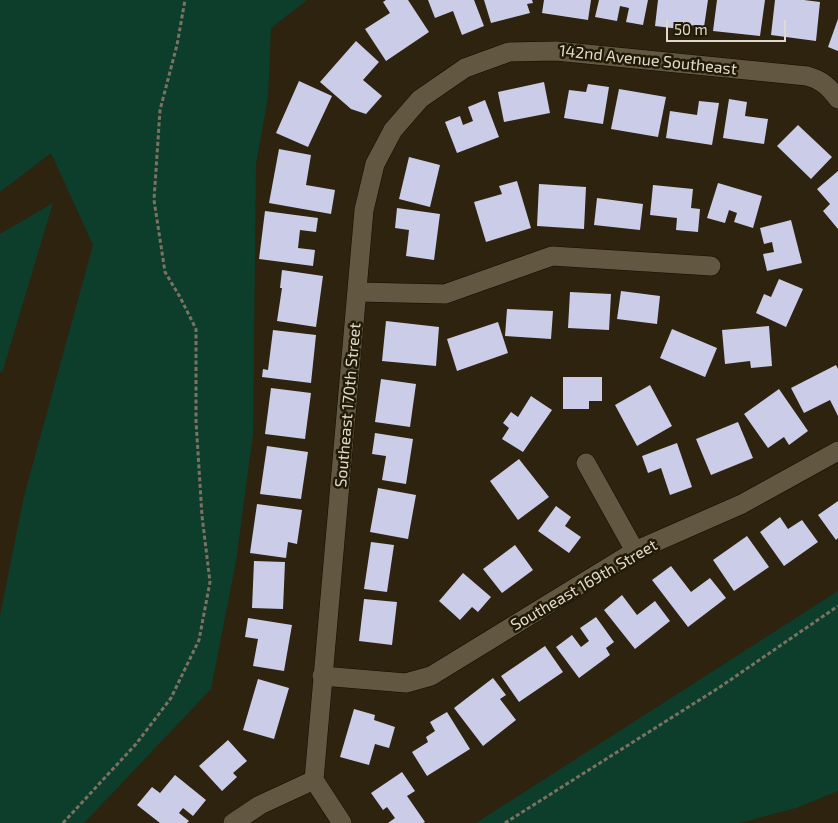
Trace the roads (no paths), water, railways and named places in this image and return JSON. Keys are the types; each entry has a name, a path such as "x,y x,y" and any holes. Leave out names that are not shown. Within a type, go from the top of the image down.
{"street":[{"name":"142nd Avenue Southeast","path":"465,68 509,52 556,51 808,76 819,79 834,94"},
{"name":"Southeast 170th Street","path":"314,780 364,210 375,164 393,130 420,99 465,68"},
{"path":"358,292 445,294 552,256 711,266"},
{"name":"Southeast 169th Street","path":"322,676 406,683 431,676 635,551 742,504 838,451"},
{"path":"586,463 635,551"},
{"path":"233,823 260,805 314,780 342,823"}]}
